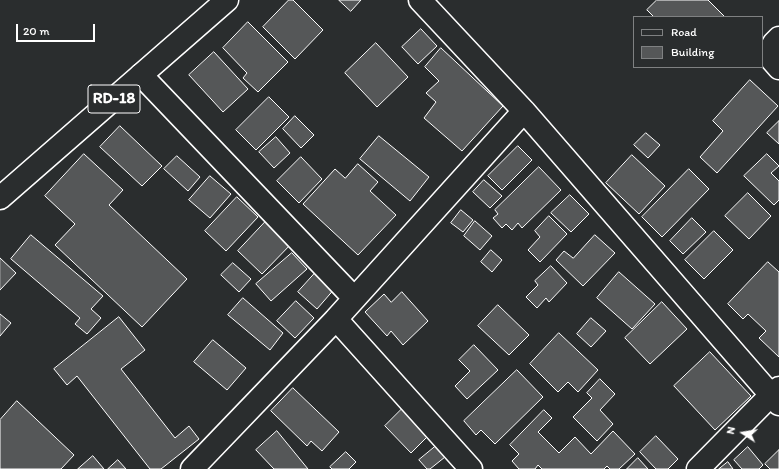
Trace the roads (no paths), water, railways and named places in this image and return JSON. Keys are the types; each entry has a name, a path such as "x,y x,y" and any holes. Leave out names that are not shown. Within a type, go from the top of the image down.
{"street":[{"name":"RD-18","path":"0,198 227,0"},
{"path":"420,0 524,111 776,396 698,469"},
{"path":"779,38 774,43 770,52 772,60 779,68"},
{"path":"141,75 354,298"},
{"path":"192,469 336,318 524,111"},
{"path":"336,318 471,469"}]}
